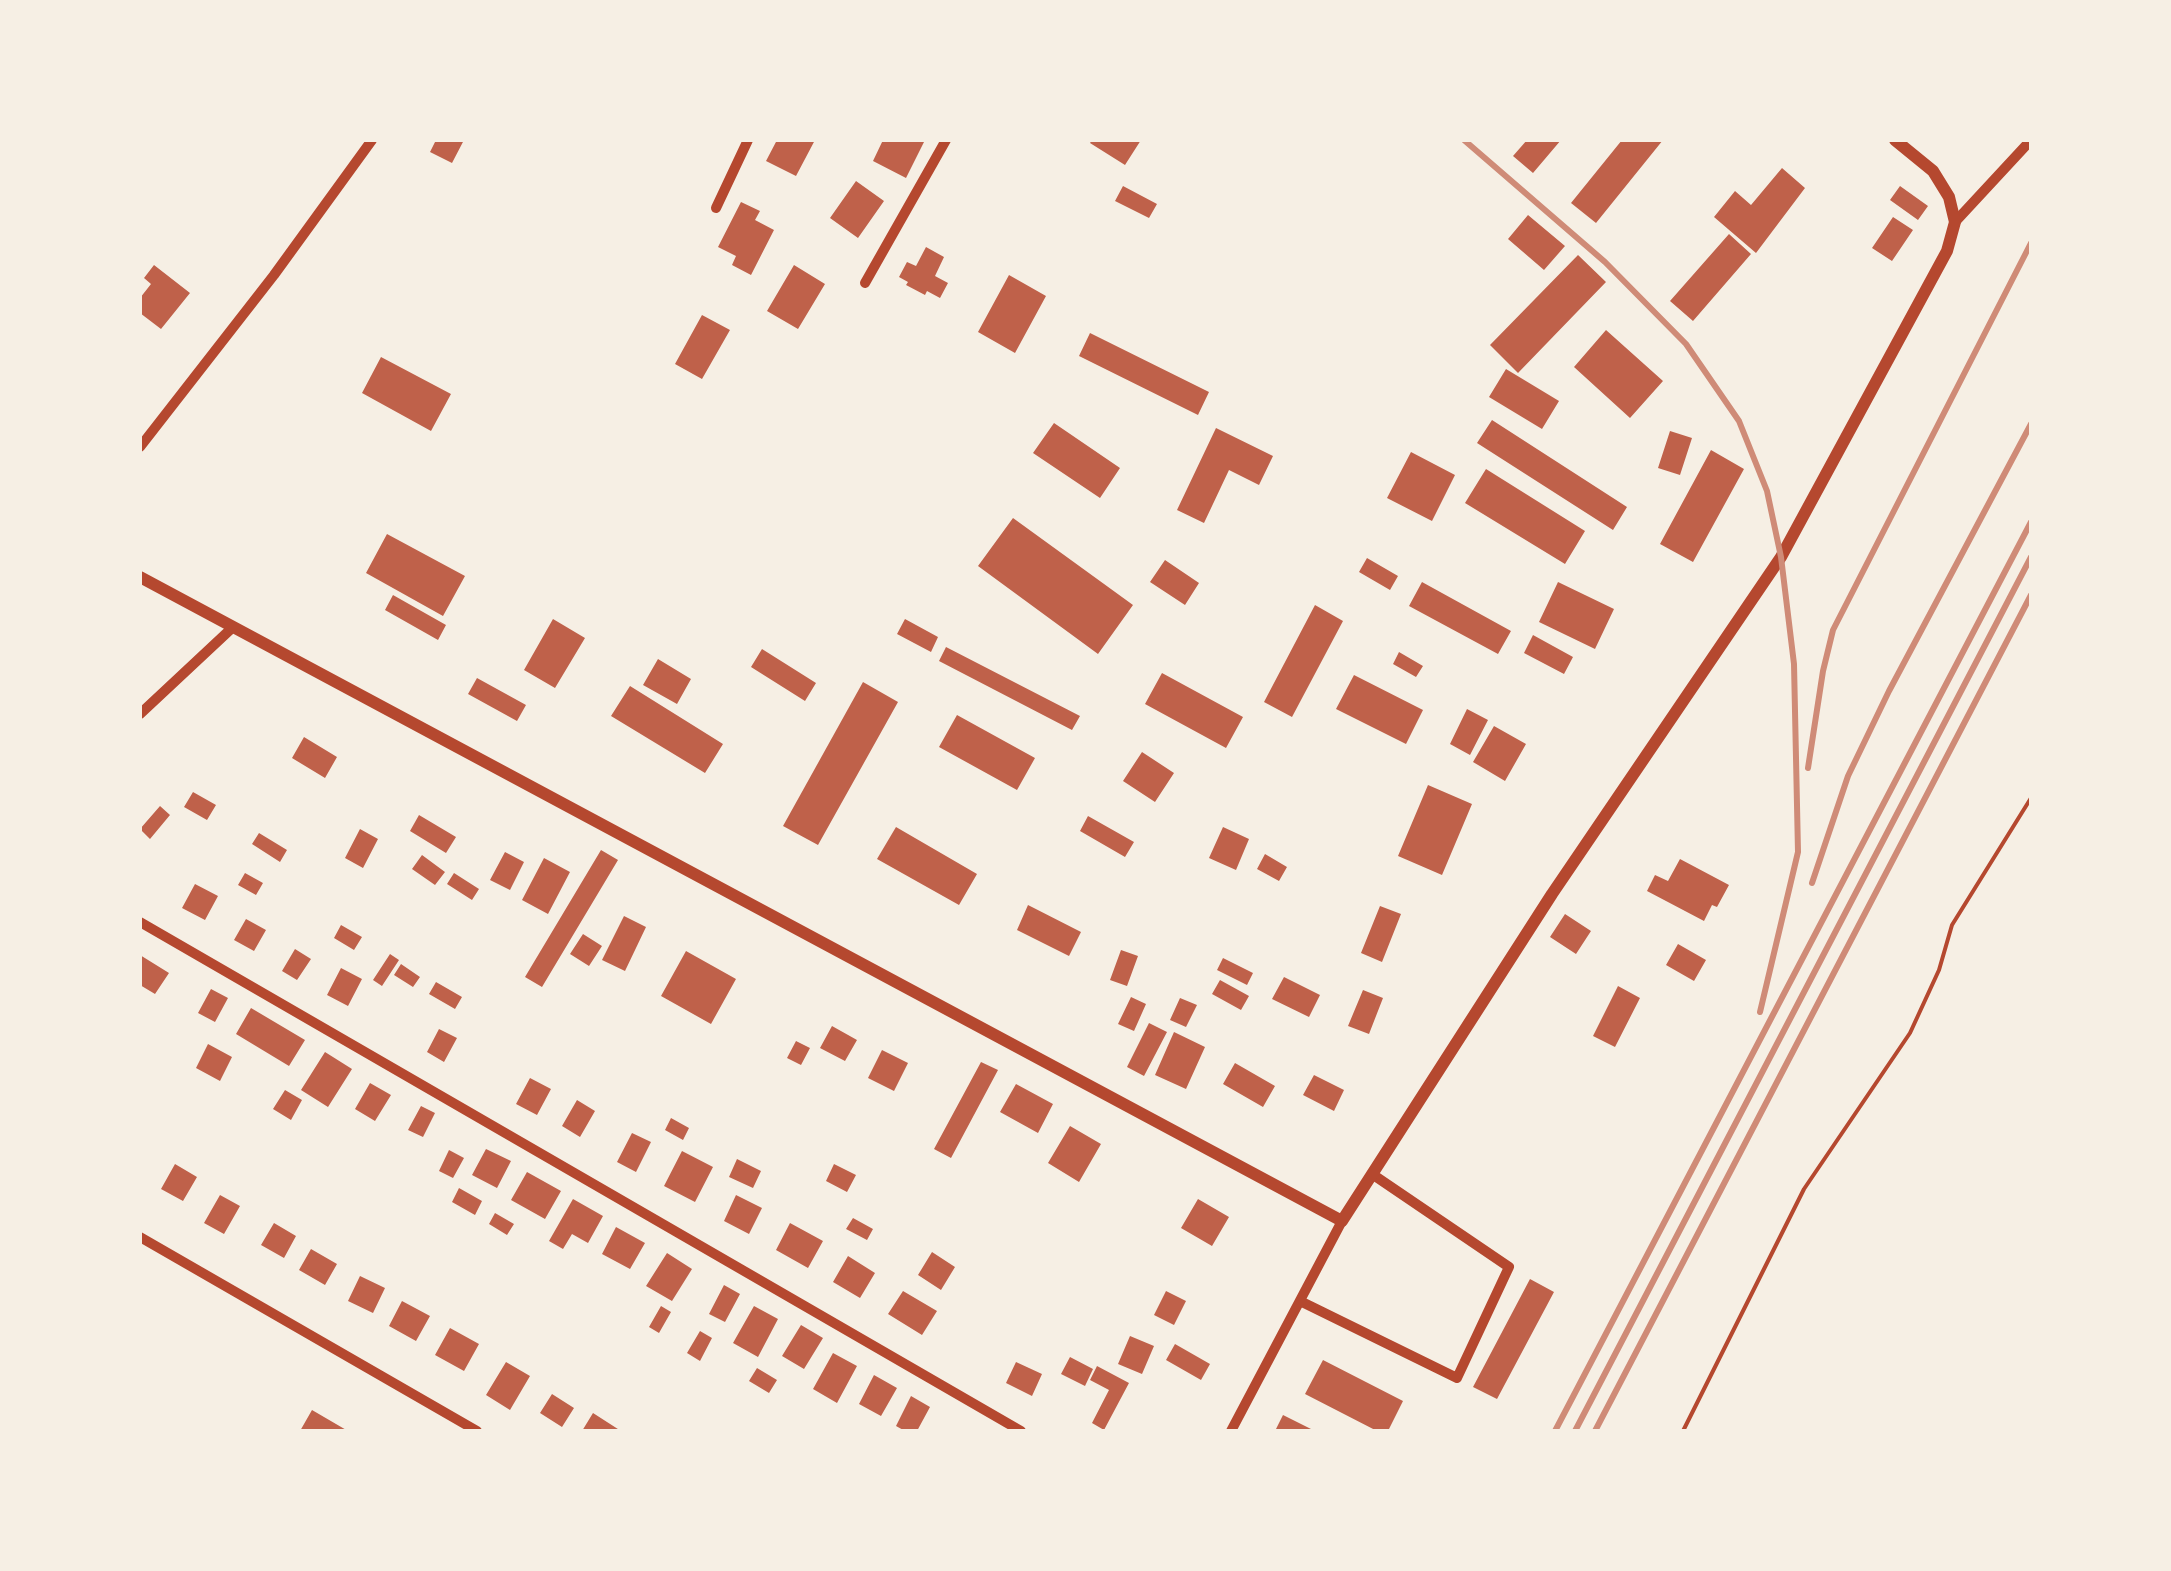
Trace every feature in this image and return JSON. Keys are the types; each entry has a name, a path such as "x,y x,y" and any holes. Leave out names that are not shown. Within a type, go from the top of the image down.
{"street":[{"path":"140,446 274,275 372,140"},
{"path":"716,208 748,140"},
{"path":"865,284 946,140"},
{"path":"1896,140 1933,171 1949,198 1955,222"},
{"path":"1231,1431 1342,1221 1552,894 1781,557 1946,250 1955,222 2031,140"},
{"path":"140,576 1342,1221"},
{"path":"140,714 232,628"},
{"path":"140,922 1021,1431"},
{"path":"1300,1301 1457,1378 1509,1267 1372,1174"},
{"path":"140,1237 477,1431"}],"path":[{"path":"1684,1431 1804,1189 1910,1032 1939,970 1952,926 2031,798"}],"building":[{"path":"436,140 464,140 452,163 430,152"},
{"path":"777,140 815,140 796,176 766,161"},
{"path":"883,140 925,140 906,178 873,161"},
{"path":"1141,140 1125,165 1090,143"},
{"path":"1527,140 1561,140 1533,173 1513,156"},
{"path":"1622,140 1663,140 1596,223 1571,203"},
{"path":"1782,168 1805,188 1756,253 1714,217 1735,191 1751,205"},
{"path":"856,181 884,201 858,238 830,218"},
{"path":"1123,186 1157,204 1149,218 1115,201"},
{"path":"1900,186 1928,206 1918,220 1890,200"},
{"path":"741,202 760,211 755,220 774,230 751,275 732,265 736,256 718,247"},
{"path":"1528,215 1565,246 1544,270 1508,239"},
{"path":"1893,217 1913,230 1892,261 1872,248"},
{"path":"1729,234 1751,254 1693,321 1670,301"},
{"path":"926,247 944,257 935,276 948,283 940,298 927,291 925,295 899,277 907,262 916,266"},
{"path":"1578,255 1606,282 1518,373 1490,345"},
{"path":"154,265 190,293 161,329 140,313 140,298 151,284 144,278"},
{"path":"794,265 825,284 798,329 767,311"},
{"path":"1009,275 1046,296 1015,353 978,332"},
{"path":"702,315 730,330 702,379 675,364"},
{"path":"1606,330 1663,381 1630,418 1574,367"},
{"path":"1090,333 1209,392 1198,415 1079,356"},
{"path":"381,357 451,394 431,431 362,393"},
{"path":"1506,369 1559,401 1542,429 1489,397"},
{"path":"1492,420 1627,507 1613,530 1477,443"},
{"path":"1054,423 1120,468 1100,498 1033,453"},
{"path":"1216,428 1273,456 1259,485 1229,470 1204,523 1177,510"},
{"path":"1670,431 1692,438 1680,475 1658,468"},
{"path":"1711,450 1744,469 1693,562 1660,544"},
{"path":"1411,452 1455,475 1432,521 1387,498"},
{"path":"1486,469 1585,531 1565,564 1465,503"},
{"path":"1013,518 1133,605 1098,654 978,566"},
{"path":"387,534 465,576 443,616 366,573"},
{"path":"1367,558 1398,576 1390,590 1359,572"},
{"path":"1165,560 1199,583 1185,605 1150,582"},
{"path":"1422,582 1511,631 1498,654 1409,606"},
{"path":"1558,582 1614,609 1595,649 1539,622"},
{"path":"393,595 446,625 438,640 385,610"},
{"path":"1315,605 1343,621 1292,717 1264,702"},
{"path":"553,619 585,638 555,688 524,670"},
{"path":"905,619 938,637 931,652 897,634"},
{"path":"1533,635 1573,657 1564,674 1524,653"},
{"path":"946,647 1080,716 1072,730 939,661"},
{"path":"762,649 816,683 805,701 751,667"},
{"path":"1399,652 1423,666 1416,677 1393,664"},
{"path":"658,659 691,679 677,704 643,685"},
{"path":"1162,673 1243,717 1226,748 1145,704"},
{"path":"1354,675 1423,710 1406,744 1336,709"},
{"path":"477,678 526,705 517,721 468,694"},
{"path":"863,682 898,702 818,845 783,826"},
{"path":"630,686 723,744 705,773 611,716"},
{"path":"1467,709 1488,720 1470,755 1450,744"},
{"path":"957,715 1035,758 1017,790 939,747"},
{"path":"1494,726 1526,744 1505,781 1473,762"},
{"path":"304,737 337,757 325,778 292,758"},
{"path":"1142,752 1174,773 1155,802 1123,781"},
{"path":"1428,785 1472,804 1442,875 1398,856"},
{"path":"193,792 216,805 207,820 184,807"},
{"path":"160,806 170,815 150,839 140,829"},
{"path":"419,815 456,837 446,853 410,831"},
{"path":"1088,816 1134,842 1125,857 1080,831"},
{"path":"896,827 977,874 959,905 877,859"},
{"path":"1223,827 1249,839 1236,870 1209,858"},
{"path":"360,829 378,839 363,868 345,858"},
{"path":"259,833 287,850 280,862 252,844"},
{"path":"601,850 618,860 542,987 525,977"},
{"path":"505,852 524,862 510,890 490,880"},
{"path":"1265,854 1287,867 1279,881 1257,869"},
{"path":"422,855 445,872 435,885 412,869"},
{"path":"544,858 570,872 548,914 522,900"},
{"path":"1680,859 1729,885 1704,921 1647,891 1655,875 1668,881"},
{"path":"245,873 263,883 256,895 238,885"},
{"path":"454,873 479,889 472,900 447,884"},
{"path":"195,884 218,896 205,920 182,908"},
{"path":"1028,905 1081,932 1069,956 1017,930"},
{"path":"1380,906 1401,914 1382,962 1361,953"},
{"path":"1565,914 1591,931 1576,954 1550,937"},
{"path":"624,916 646,927 625,971 602,960"},
{"path":"246,919 266,930 254,951 234,940"},
{"path":"341,925 362,937 354,950 334,938"},
{"path":"583,934 602,946 589,966 570,954"},
{"path":"1678,944 1706,960 1694,981 1666,965"},
{"path":"295,949 311,959 297,980 282,971"},
{"path":"1121,950 1138,956 1127,986 1110,980"},
{"path":"686,951 736,979 711,1024 661,996"},
{"path":"390,954 399,960 382,986 373,980"},
{"path":"140,955 169,973 155,994 140,985"},
{"path":"1223,958 1253,973 1247,985 1217,970"},
{"path":"401,964 420,977 413,987 394,975"},
{"path":"341,968 362,979 348,1006 327,995"},
{"path":"1284,977 1320,995 1309,1017 1272,999"},
{"path":"1220,980 1249,996 1241,1010 1212,994"},
{"path":"436,982 462,997 455,1009 429,994"},
{"path":"1618,986 1640,998 1615,1047 1593,1036"},
{"path":"211,989 228,998 215,1022 198,1013"},
{"path":"1363,990 1383,998 1369,1034 1348,1026"},
{"path":"1131,997 1146,1004 1134,1031 1118,1024"},
{"path":"1180,998 1197,1005 1186,1027 1170,1020"},
{"path":"251,1008 305,1040 289,1066 236,1034"},
{"path":"1149,1023 1167,1032 1144,1076 1127,1067"},
{"path":"832,1026 857,1040 845,1061 820,1048"},
{"path":"439,1029 457,1038 444,1062 427,1052"},
{"path":"1174,1032 1205,1047 1186,1089 1155,1075"},
{"path":"796,1041 810,1048 801,1065 787,1058"},
{"path":"208,1044 232,1057 220,1081 196,1068"},
{"path":"882,1050 908,1063 894,1091 868,1078"},
{"path":"325,1052 352,1069 328,1107 301,1090"},
{"path":"981,1062 998,1070 951,1158 934,1149"},
{"path":"1235,1063 1275,1086 1263,1107 1223,1084"},
{"path":"1314,1075 1344,1090 1334,1111 1303,1095"},
{"path":"530,1078 551,1089 537,1115 516,1104"},
{"path":"370,1083 391,1095 375,1121 355,1109"},
{"path":"1016,1084 1053,1104 1038,1133 1000,1112"},
{"path":"285,1090 302,1100 291,1120 273,1109"},
{"path":"577,1100 595,1111 580,1137 562,1126"},
{"path":"421,1106 435,1113 423,1137 408,1130"},
{"path":"671,1118 689,1128 683,1140 665,1130"},
{"path":"1070,1126 1101,1144 1079,1182 1048,1163"},
{"path":"632,1133 651,1142 636,1172 617,1162"},
{"path":"486,1149 511,1161 497,1188 472,1175"},
{"path":"449,1150 464,1158 453,1178 439,1171"},
{"path":"682,1151 713,1167 695,1202 664,1186"},
{"path":"737,1159 761,1171 753,1188 729,1177"},
{"path":"175,1164 197,1177 183,1201 161,1189"},
{"path":"834,1164 856,1175 847,1192 826,1181"},
{"path":"527,1172 561,1191 545,1219 511,1200"},
{"path":"459,1188 482,1201 475,1215 452,1202"},
{"path":"220,1195 240,1206 224,1234 204,1223"},
{"path":"736,1195 762,1208 749,1234 724,1221"},
{"path":"573,1199 603,1216 588,1243 572,1234 563,1249 549,1241"},
{"path":"1198,1199 1229,1217 1212,1246 1181,1228"},
{"path":"495,1213 514,1224 507,1235 489,1224"},
{"path":"853,1218 873,1229 867,1240 846,1229"},
{"path":"274,1223 296,1236 284,1258 261,1245"},
{"path":"790,1223 823,1241 808,1268 776,1250"},
{"path":"616,1227 645,1243 630,1269 602,1254"},
{"path":"311,1249 337,1264 325,1285 299,1270"},
{"path":"932,1252 955,1267 941,1290 918,1275"},
{"path":"667,1253 692,1269 672,1301 646,1286"},
{"path":"848,1256 875,1273 860,1298 833,1282"},
{"path":"360,1276 385,1288 373,1313 348,1301"},
{"path":"1530,1279 1554,1292 1497,1399 1473,1387"},
{"path":"724,1285 740,1294 725,1322 709,1314"},
{"path":"903,1291 937,1311 922,1335 888,1314"},
{"path":"1166,1291 1186,1301 1174,1325 1154,1315"},
{"path":"402,1301 430,1316 416,1341 389,1326"},
{"path":"661,1306 671,1312 659,1333 649,1327"},
{"path":"754,1306 778,1319 758,1357 733,1343"},
{"path":"801,1325 823,1338 804,1369 782,1356"},
{"path":"450,1328 479,1344 464,1371 435,1355"},
{"path":"700,1331 712,1338 700,1361 687,1353"},
{"path":"1130,1336 1154,1346 1142,1374 1118,1364"},
{"path":"1175,1344 1210,1364 1201,1380 1166,1360"},
{"path":"833,1353 857,1366 837,1403 813,1389"},
{"path":"1070,1357 1093,1369 1085,1386 1061,1374"},
{"path":"1323,1360 1403,1401 1388,1431 1377,1431 1305,1394"},
{"path":"506,1362 530,1376 510,1410 486,1395"},
{"path":"1016,1362 1042,1374 1032,1396 1006,1383"},
{"path":"1097,1366 1129,1383 1104,1430 1092,1423 1109,1390 1090,1380"},
{"path":"757,1368 777,1380 769,1393 749,1381"},
{"path":"874,1375 897,1388 881,1416 859,1404"},
{"path":"552,1394 574,1408 562,1427 540,1413"},
{"path":"911,1396 930,1407 917,1431 905,1431 896,1426"},
{"path":"312,1410 348,1431 300,1431"},
{"path":"593,1413 621,1431 582,1431"},
{"path":"1283,1415 1315,1431 1275,1431"}],"railway":[{"path":"1464,140 1605,262 1686,344 1739,421 1767,491 1781,557 1794,664 1798,852 1760,1012"},
{"path":"1808,768 1833,630 2031,243"},
{"path":"1812,883 1848,776 2031,424"},
{"path":"1555,1431 2031,522"},
{"path":"1575,1431 2031,557"},
{"path":"1595,1431 2031,595"}]}
